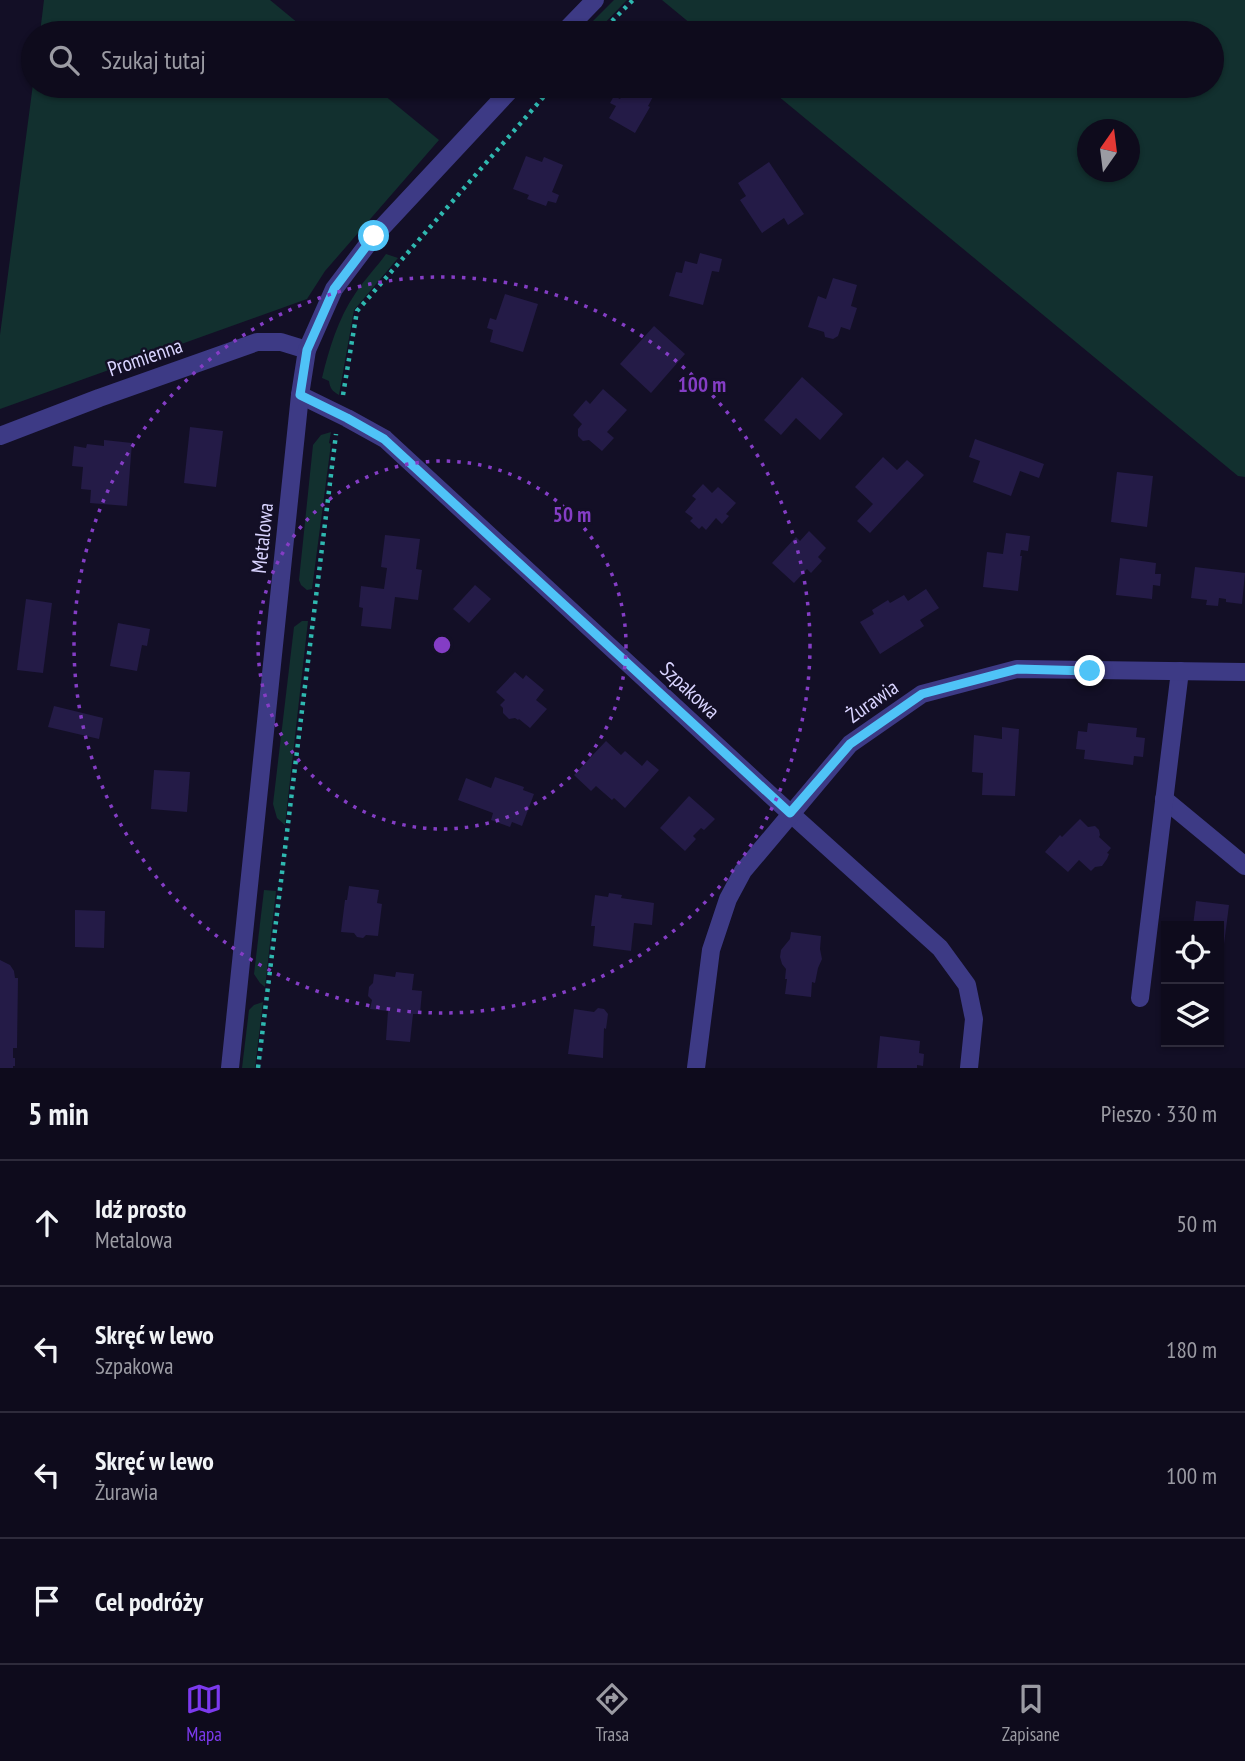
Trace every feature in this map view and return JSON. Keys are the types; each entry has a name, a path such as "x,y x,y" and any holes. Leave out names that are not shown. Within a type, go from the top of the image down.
{"street":[{"path":"575,21 596,0"},
{"name":"Metalowa","path":"229,1068 307,350 334,289 374,236 503,98"},
{"name":"Promienna","path":"0,436 257,342 281,342 307,350"},
{"name":"Szpakowa","path":"300,395 384,439 940,948 967,985 974,1019 970,1068"},
{"name":"Żurawia","path":"696,1068 711,950 727,899 743,871 850,744 922,694 1017,669 1245,672"},
{"path":"1140,998 1180,671"},
{"path":"1164,799 1245,866"}],"path":[{"path":"612,21 633,0"},
{"path":"342,402 357,311 543,98"},
{"path":"258,1068 336,434"}],"green space":[{"path":"44,0 270,0 295,21 41,21"},
{"path":"614,0 627,0 607,21 593,21"},
{"path":"662,0 1245,0 1245,477 1238,476 781,98 1224,98 1224,21 687,21"},
{"path":"31,98 388,98 439,140 325,271 307,299 0,409 0,335"},
{"path":"386,254 398,258 354,310 339,395 332,389 329,381 322,378 331,345 349,304"},
{"path":"331,432 312,589 307,590 299,580 313,445 321,435"},
{"path":"302,621 308,621 285,825 277,818 273,804 294,627"},
{"path":"264,890 276,891 265,987 254,974"},
{"path":"263,1002 255,1068 242,1068 249,1010"}],"building":[{"path":"613,98 652,98 635,133 609,118 616,106 610,103"},
{"path":"526,156 542,162 544,157 563,165 552,192 559,195 556,203 548,201 546,206 527,199 529,195 513,189"},
{"path":"769,162 804,214 788,225 784,218 762,233 740,200 746,196 738,183"},
{"path":"700,253 722,259 719,272 712,271 703,305 669,296 676,272 682,273 685,261 697,264"},
{"path":"833,278 857,285 851,306 857,308 850,330 841,327 838,336 833,339 825,337 824,332 808,327 818,296 826,299"},
{"path":"505,294 538,304 523,352 490,342 493,330 487,328 490,318 496,320"},
{"path":"654,326 685,354 651,393 620,364"},
{"path":"802,377 843,414 820,440 796,418 781,435 764,420"},
{"path":"603,389 627,410 607,432 614,438 602,451 589,440 583,441 578,436 578,429 582,424 573,415 586,400 590,404"},
{"path":"190,427 223,431 216,487 184,483"},
{"path":"975,439 1044,464 1039,478 1020,471 1011,496 973,482 980,461 969,457"},
{"path":"104,440 132,443 127,506 90,503 91,490 81,489 83,467 72,466 74,446 104,446"},
{"path":"883,457 897,470 907,460 924,475 870,533 857,521 873,504 855,487"},
{"path":"1117,472 1153,476 1147,527 1111,522"},
{"path":"703,484 712,493 718,487 736,503 726,514 729,516 722,524 716,518 706,530 702,526 699,529 690,521 693,518 685,512 696,499 692,496"},
{"path":"809,531 826,548 818,557 822,561 811,573 807,569 794,583 772,563 796,537 800,541"},
{"path":"1006,533 1030,536 1028,551 1021,550 1018,591 983,587 987,552 1003,554"},
{"path":"385,535 420,539 416,569 422,570 418,600 395,597 391,629 361,626 363,608 359,607 361,586 384,589 387,568 381,567"},
{"path":"1120,558 1156,563 1155,574 1161,574 1160,586 1153,585 1152,599 1116,595"},
{"path":"1195,567 1245,573 1242,604 1226,602 1226,599 1219,598 1218,606 1206,605 1207,600 1191,598"},
{"path":"475,585 491,599 469,623 453,609"},
{"path":"926,589 939,608 920,620 924,626 880,654 860,622 874,614 872,610 888,600 890,603 904,595 908,601"},
{"path":"26,599 52,603 43,673 17,670"},
{"path":"118,623 150,629 147,646 142,645 137,671 110,666"},
{"path":"515,672 523,679 526,675 544,690 536,700 547,709 530,728 519,719 509,719 503,713 500,705 505,700 496,692"},
{"path":"54,706 103,718 99,739 48,727"},
{"path":"1088,723 1137,728 1136,737 1145,738 1143,757 1134,756 1133,765 1084,759 1085,750 1076,749 1078,731 1087,732"},
{"path":"1002,727 1019,729 1015,796 982,795 983,773 972,772 974,735 1002,739"},
{"path":"606,741 621,755 625,751 642,766 647,760 659,770 625,808 596,786 591,791 574,775"},
{"path":"154,770 190,772 187,812 151,809"},
{"path":"495,777 524,787 523,790 534,794 522,826 512,822 510,827 491,820 493,813 458,800 466,778 491,788"},
{"path":"689,796 715,819 693,836 696,839 685,851 660,828"},
{"path":"1080,819 1088,827 1095,826 1099,830 1099,837 1111,848 1102,866 1091,871 1079,860 1068,872 1045,852"},
{"path":"349,886 379,890 377,903 382,904 378,936 366,935 363,938 354,933 341,932"},
{"path":"609,893 622,895 621,898 654,903 652,925 634,923 631,951 593,946 595,926 591,926 595,895 608,897"},
{"path":"1196,901 1229,905 1224,944 1224,921 1194,921"},
{"path":"75,910 105,911 104,948 75,947"},
{"path":"791,932 821,936 822,959 815,983 812,982 811,997 785,994 786,969 780,957"},
{"path":"0,960 10,965 15,978 18,978 17,1048 13,1048 13,1068 0,1068"},
{"path":"396,972 414,974 412,990 422,991 420,1014 413,1014 410,1042 386,1040 388,1011 370,1009 372,1000 368,996 369,987 373,983 374,974 395,977"},
{"path":"598,1008 604,1009 608,1014 606,1029 604,1028 603,1058 568,1054 574,1009 594,1012"},
{"path":"880,1036 920,1041 919,1053 924,1054 923,1066 877,1068"}],"route":[{"path":"374,236 334,289 307,350 300,395 384,439 790,813 850,744 922,694 1017,669 1090,671"}]}
